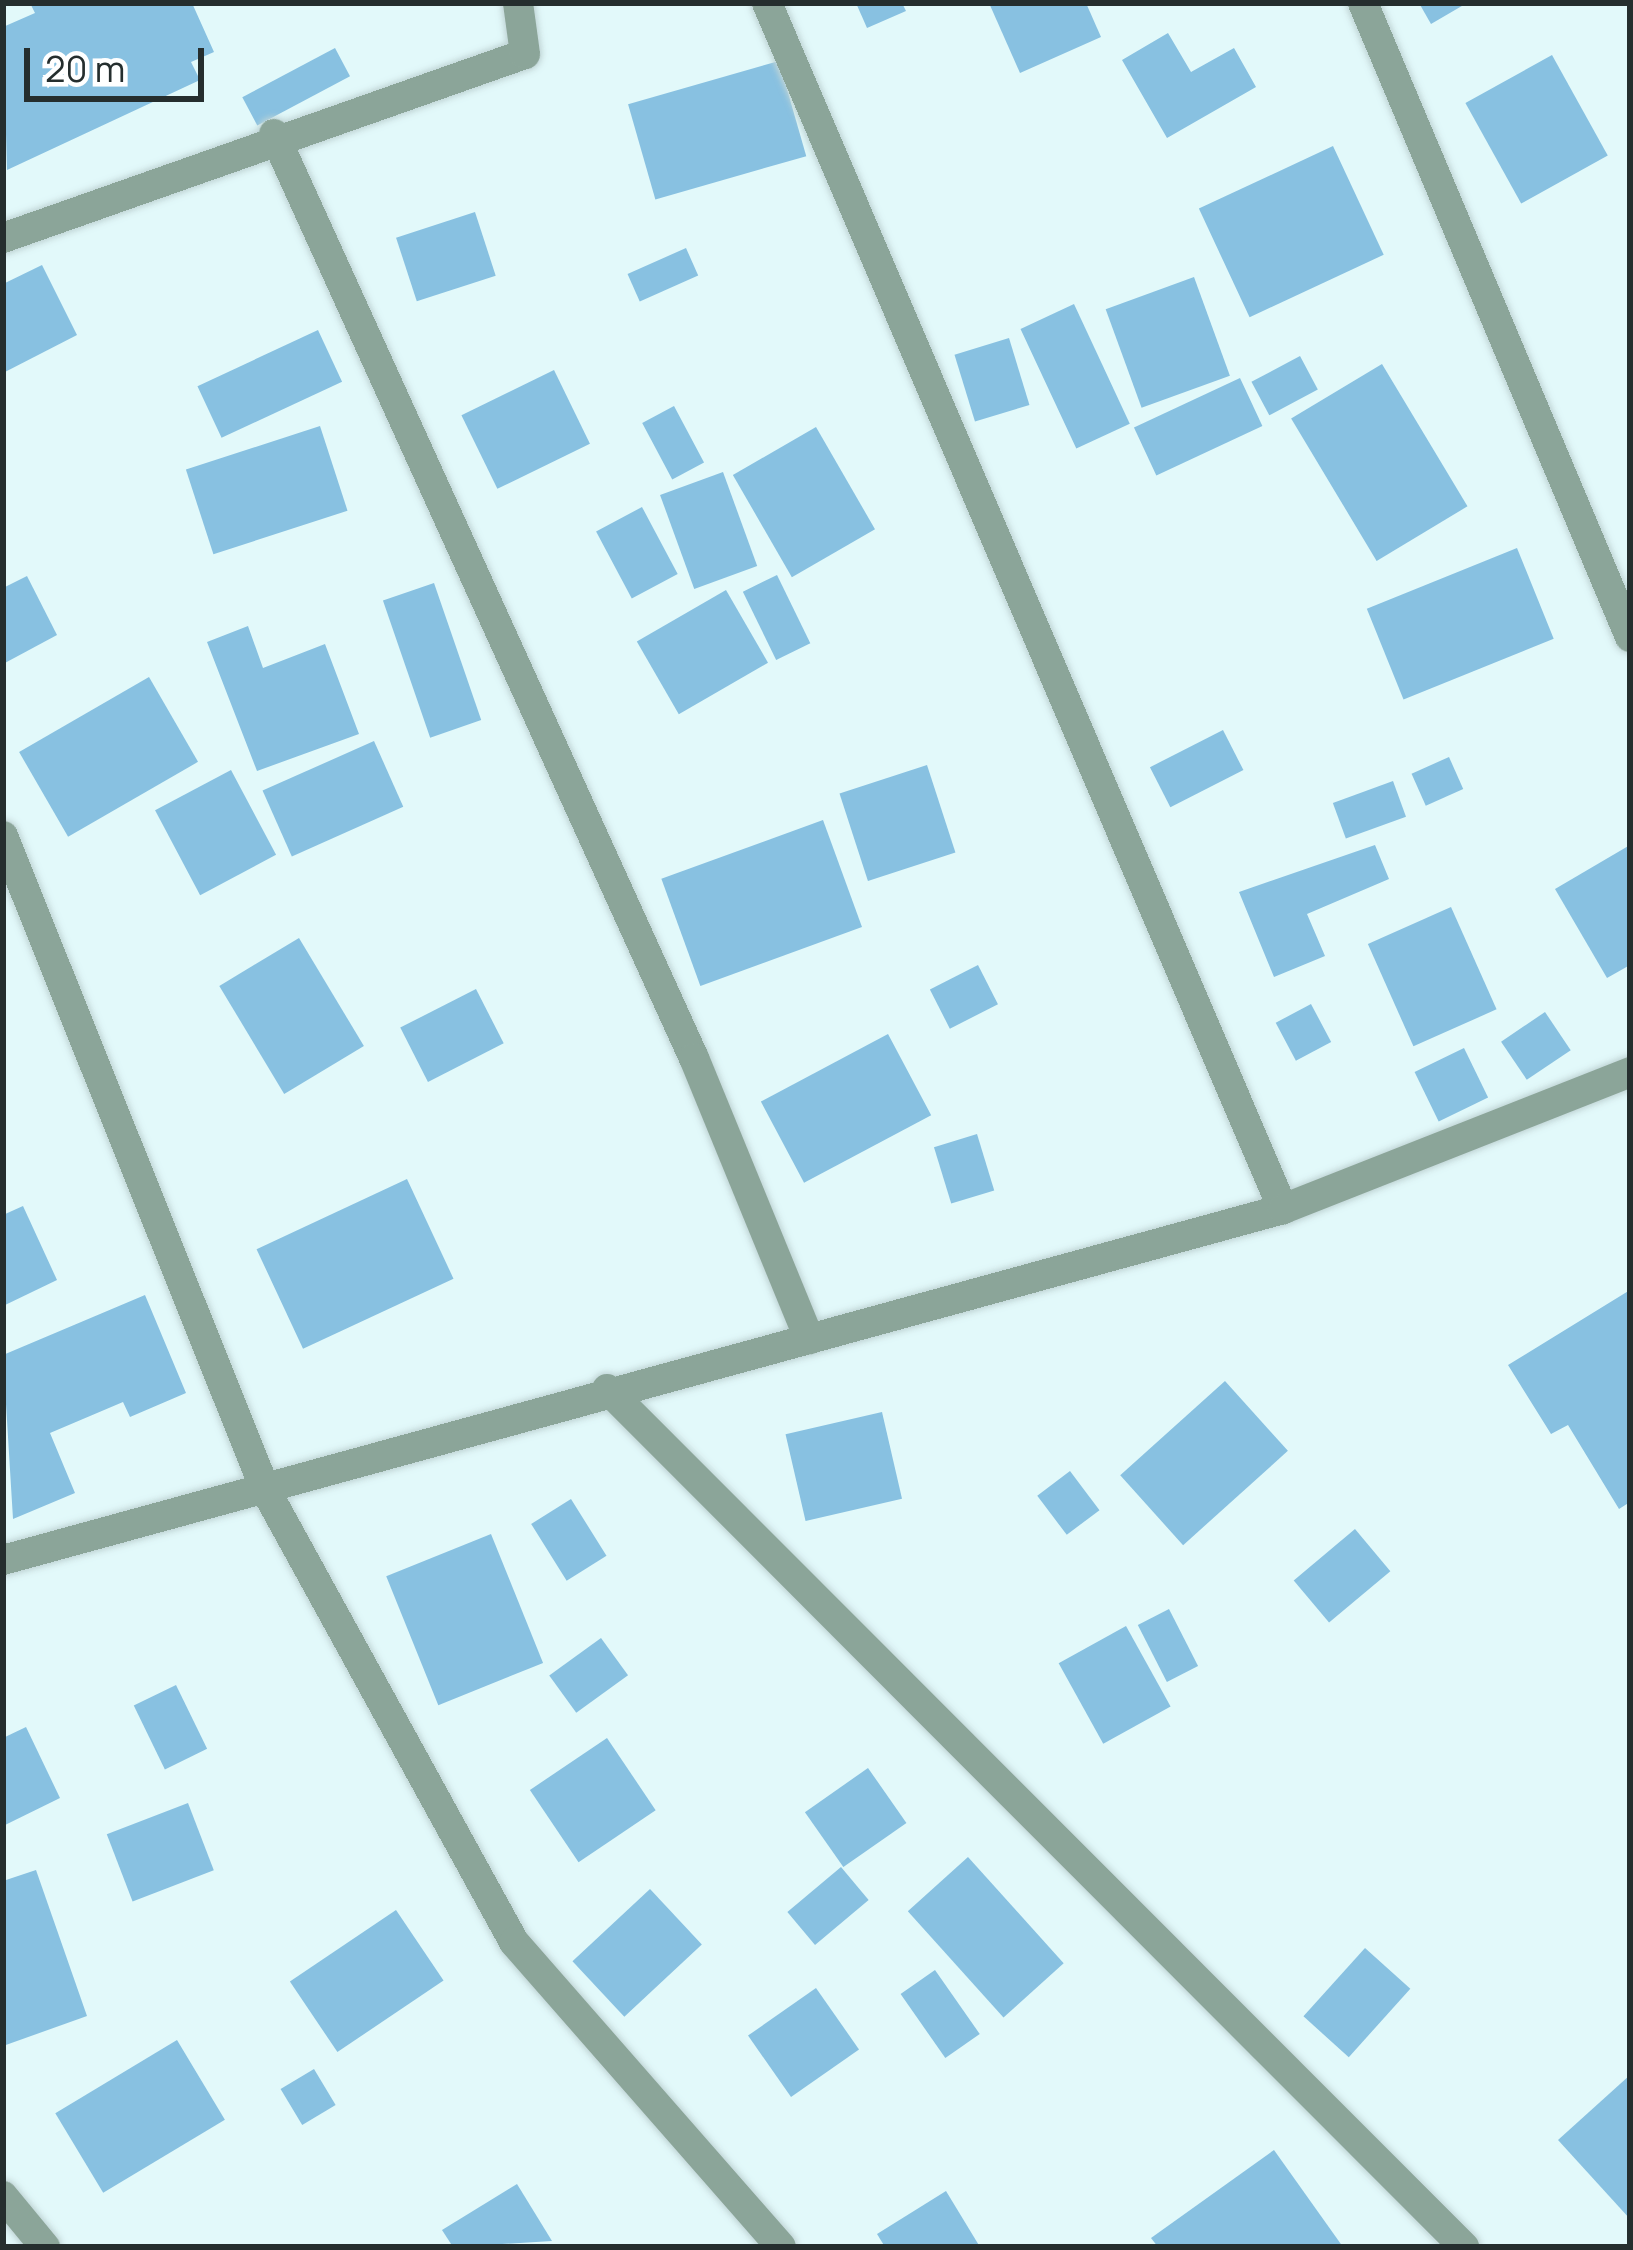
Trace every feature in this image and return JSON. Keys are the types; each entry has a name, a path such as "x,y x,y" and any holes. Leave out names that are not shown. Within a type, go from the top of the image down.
{"street":[{"path":"767,3 1282,1209"},
{"path":"1363,3 1630,637"},
{"path":"3,238 274,134 525,54 530,6"},
{"path":"274,134 694,1058 808,1340"},
{"path":"3,836 265,1489 514,1942 781,2247"},
{"path":"3,1561 607,1389 808,1340 1282,1209 1630,1072"},
{"path":"607,1389 1465,2247"},
{"path":"3,2196 45,2247"}],"building":[{"path":"30,3 192,3 214,52 191,62 200,80 7,170 3,27 35,13"},
{"path":"856,3 902,3 906,11 867,28"},
{"path":"989,3 1086,3 1101,37 1020,73"},
{"path":"1419,3 1467,3 1431,24"},
{"path":"1168,33 1191,72 1234,48 1256,87 1167,138 1122,60"},
{"path":"335,48 350,76 257,126 242,97"},
{"path":"1552,55 1608,156 1521,204 1465,103"},
{"path":"779,61 806,156 655,199 628,104"},
{"path":"1333,146 1384,255 1250,317 1199,209"},
{"path":"475,212 496,276 417,301 396,238"},
{"path":"686,248 698,275 640,301 628,274"},
{"path":"42,265 77,335 3,373 3,284"},
{"path":"1194,277 1230,376 1142,408 1106,309"},
{"path":"1074,304 1130,424 1076,449 1021,329"},
{"path":"318,330 342,382 222,438 197,386"},
{"path":"1009,338 1029,405 975,422 954,355"},
{"path":"1300,356 1318,390 1269,415 1251,382"},
{"path":"1382,364 1467,506 1377,561 1291,419"},
{"path":"554,370 590,444 497,489 461,415"},
{"path":"1240,378 1262,426 1156,475 1134,427"},
{"path":"674,406 704,463 672,479 642,423"},
{"path":"320,426 348,511 213,554 186,470"},
{"path":"816,427 875,529 792,577 733,475"},
{"path":"723,472 757,566 694,589 660,495"},
{"path":"642,507 678,574 632,599 596,531"},
{"path":"1517,548 1554,639 1404,700 1367,609"},
{"path":"777,575 810,643 776,660 743,592"},
{"path":"27,576 57,635 3,664 3,588"},
{"path":"434,583 481,720 430,738 383,601"},
{"path":"726,590 768,663 679,714 637,642"},
{"path":"248,626 263,668 325,644 359,734 257,771 207,642"},
{"path":"149,677 198,762 68,837 19,752"},
{"path":"1223,730 1243,770 1170,807 1150,767"},
{"path":"374,741 403,807 292,856 263,791"},
{"path":"1449,757 1463,789 1426,806 1412,774"},
{"path":"927,765 955,852 868,881 840,793"},
{"path":"231,770 276,855 200,895 155,810"},
{"path":"1393,781 1406,817 1346,839 1333,803"},
{"path":"823,820 862,927 700,986 661,879"},
{"path":"1375,845 1389,879 1307,914 1325,956 1274,977 1239,892"},
{"path":"1630,845 1630,965 1607,978 1555,889"},
{"path":"1451,907 1497,1009 1413,1046 1368,944"},
{"path":"299,938 364,1046 284,1094 219,986"},
{"path":"978,965 998,1004 950,1029 930,990"},
{"path":"476,989 504,1043 428,1082 400,1028"},
{"path":"1311,1004 1331,1042 1296,1061 1276,1023"},
{"path":"1545,1012 1571,1050 1527,1080 1501,1042"},
{"path":"888,1034 931,1115 804,1183 761,1102"},
{"path":"1464,1048 1488,1097 1439,1122 1415,1072"},
{"path":"977,1134 994,1190 951,1204 934,1147"},
{"path":"407,1179 453,1279 303,1349 257,1249"},
{"path":"23,1206 57,1280 3,1306 3,1215"},
{"path":"1630,1290 1630,1502 1619,1509 1568,1425 1551,1434 1508,1365"},
{"path":"145,1295 186,1393 130,1417 123,1402 50,1433 75,1493 13,1519 3,1355"},
{"path":"1225,1381 1288,1451 1183,1545 1120,1475"},
{"path":"882,1412 902,1499 806,1521 786,1434"},
{"path":"1070,1471 1099,1510 1067,1535 1037,1496"},
{"path":"571,1499 607,1556 567,1581 531,1524"},
{"path":"1355,1529 1390,1571 1329,1623 1294,1580"},
{"path":"491,1534 543,1663 438,1705 386,1576"},
{"path":"1169,1609 1198,1666 1167,1682 1138,1625"},
{"path":"1126,1626 1171,1706 1103,1744 1059,1663"},
{"path":"601,1638 628,1675 576,1713 549,1676"},
{"path":"176,1685 207,1749 165,1769 134,1706"},
{"path":"26,1727 60,1798 3,1826 3,1738"},
{"path":"607,1738 656,1810 579,1862 530,1790"},
{"path":"868,1768 906,1823 843,1867 805,1812"},
{"path":"188,1803 214,1870 133,1901 107,1834"},
{"path":"968,1857 1064,1963 1003,2017 908,1911"},
{"path":"841,1867 869,1900 815,1945 787,1912"},
{"path":"36,1870 87,2016 3,2046 3,1881"},
{"path":"650,1889 702,1945 624,2017 572,1961"},
{"path":"396,1910 444,1980 337,2052 290,1982"},
{"path":"1365,1948 1410,1989 1349,2057 1303,2016"},
{"path":"935,1970 980,2034 945,2058 901,1994"},
{"path":"816,1988 859,2049 791,2097 748,2036"},
{"path":"177,2040 225,2120 103,2193 55,2113"},
{"path":"314,2069 336,2105 302,2125 281,2089"},
{"path":"1630,2075 1630,2219 1558,2140"},
{"path":"1274,2150 1343,2247 1158,2247 1151,2238"},
{"path":"517,2184 552,2241 453,2247 442,2230"},
{"path":"946,2191 980,2247 885,2247 877,2234"}]}
